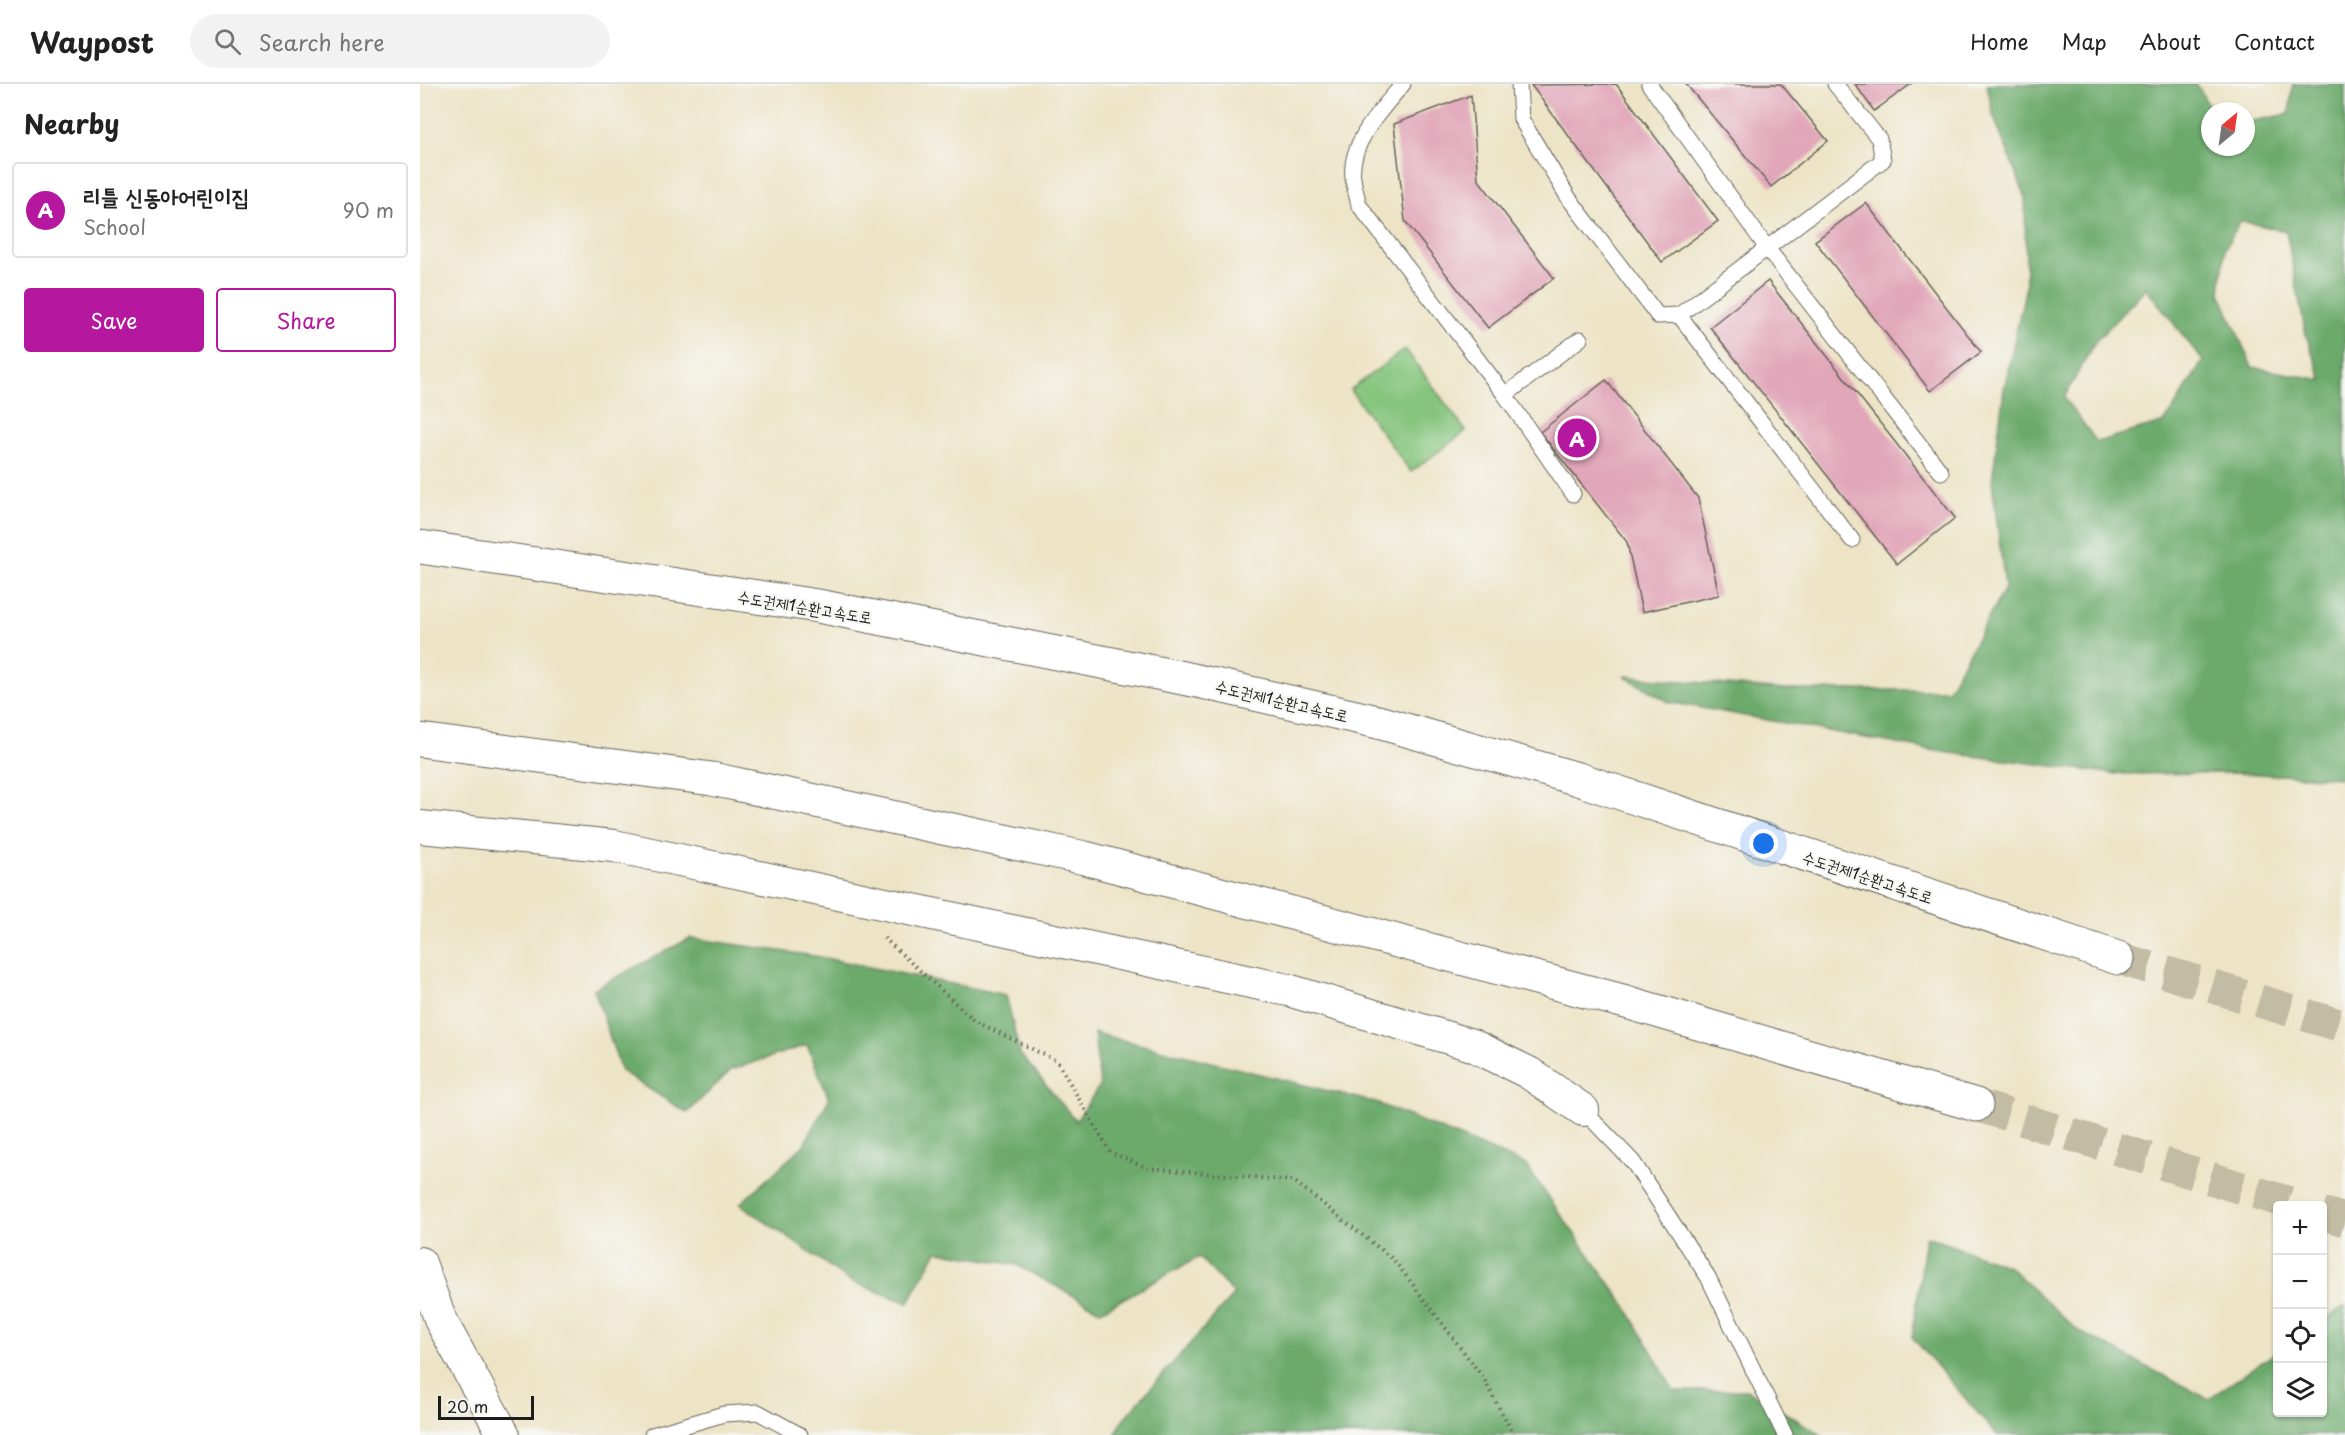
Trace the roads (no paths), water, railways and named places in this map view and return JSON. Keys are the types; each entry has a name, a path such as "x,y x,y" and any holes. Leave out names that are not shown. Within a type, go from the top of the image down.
{"highway":[{"name":"수도권제1순환고속도로","path":"420,547 818,606 1193,680 1378,722 1578,779 2118,958"},
{"path":"420,740 712,779 1085,858 1626,1002 1976,1105"}],"street":[{"path":"420,827 614,846 1288,990 1472,1045 1529,1073 1583,1110"},
{"path":"420,1263 441,1321 504,1435"}],"lane":[{"path":"1403,84 1380,112 1357,149 1352,176 1359,205 1505,395 1573,494"},
{"path":"1519,84 1521,119 1568,197 1658,315 1679,315 1883,160 1879,139 1835,84"},
{"path":"1649,84 1767,248 1941,472"},
{"path":"1679,315 1852,540"},
{"path":"1505,395 1580,339"},
{"path":"1583,1110 1632,1162 1708,1277 1785,1435"},
{"path":"652,1435 724,1414 758,1412 800,1435"}],"tunnel":[{"path":"2118,958 2345,1027"},
{"path":"1976,1105 2283,1201"},
{"path":"2327,1215 2345,1220"}],"place":[{"name":"리틀 신동아어린이집","path":"1577,438"}]}
